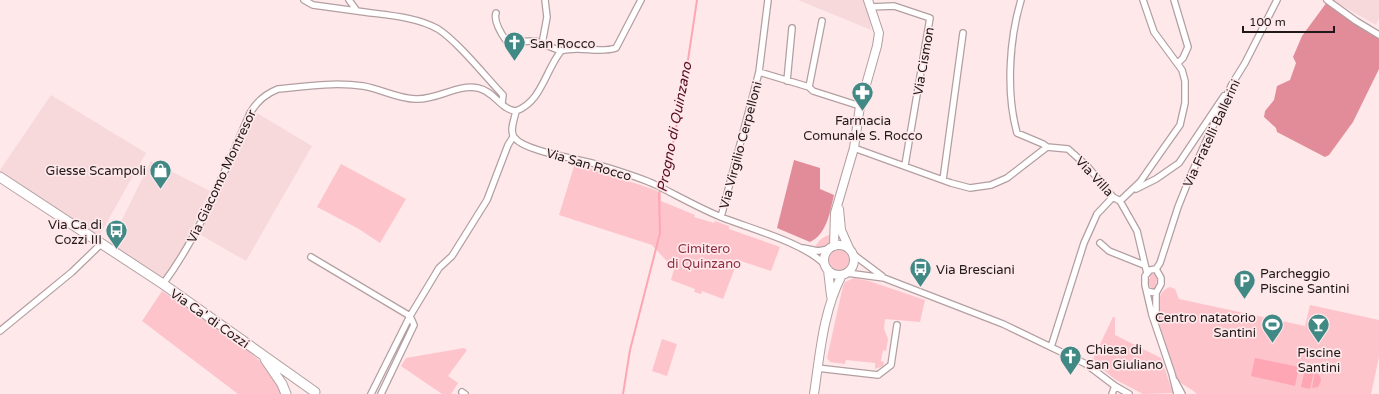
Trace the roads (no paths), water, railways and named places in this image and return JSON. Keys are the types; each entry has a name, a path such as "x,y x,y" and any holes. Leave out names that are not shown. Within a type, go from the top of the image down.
{"main road":[{"name":"Via Ca' di Cozzi","path":"0,177 163,284 314,393"},
{"path":"260,354 275,373 286,394"}],"street":[{"path":"304,0 313,5 327,8 357,11 419,21 437,29 451,39 503,95 502,103 507,108 516,111 529,104 538,93 554,60 561,51"},
{"path":"349,0 357,11"},
{"path":"542,44 547,17 545,0"},
{"path":"496,13 495,16 501,32 507,42 535,41 561,51 572,49 605,51 616,48 641,0"},
{"name":"Via Virgilio Cerpelloni","path":"721,217 759,72 768,0"},
{"path":"854,148 905,165 943,180 970,188 991,185 1007,178 1047,148 1043,144 1017,133 1012,114 1011,81 1014,24 1021,0"},
{"path":"1120,201 1140,182 1180,125 1185,103 1185,88 1182,70 1154,32 1144,0"},
{"path":"1174,0 1188,47 1183,58 1178,63"},
{"name":"Via Fratelli Ballerini","path":"1156,269 1160,263 1178,207 1190,177 1232,84 1245,63 1277,0"},
{"path":"1327,0 1350,17 1379,35"},
{"path":"831,303 827,268 824,258 831,247 834,218 854,148 860,106 877,46 878,33 869,4"},
{"name":"Via Cismon","path":"869,4 894,6 930,18 905,165"},
{"path":"809,87 822,21"},
{"path":"787,80 792,28"},
{"path":"943,180 963,33"},
{"name":"Via Virgilio Cerpelloni","path":"759,72 809,87 813,91 860,106"},
{"path":"1131,192 1156,179 1179,163 1232,84"},
{"name":"Via Giacomo Montresor","path":"163,284 180,262 214,196 250,113 256,104 268,93 278,89 351,85 379,89 400,96 418,99 431,98 456,88 469,87 486,90 502,103"},
{"path":"371,394 410,316 439,268 452,256 487,200 508,145 513,136 512,130 516,111"},
{"name":"Via San Rocco","path":"513,136 526,145 544,151 599,164 656,185 690,204 799,247 818,251 831,247"},
{"name":"Via Villa","path":"1047,148 1068,149 1088,167 1113,197 1120,201 1136,231 1147,273 1144,281 1157,329 1178,394"},
{"path":"1051,347 1084,243 1097,214 1113,197"},
{"path":"814,394 817,368 831,303 845,274 854,265 852,252 841,230 839,200"},
{"path":"1100,243 1110,251 1144,265"},
{"path":"0,331 72,272 101,244"},
{"path":"831,247 843,245 884,278"},
{"name":"Via San Rocco","path":"799,247 821,260 827,268"},
{"path":"311,257 410,316 414,325 381,394"},
{"path":"827,268 837,275 845,274 884,278 1003,324 1086,364 1115,386 1129,394"},
{"path":"1147,273 1150,270 1156,269"},
{"name":"Via Villa","path":"1156,269 1161,278 1161,284 1156,292 1157,329"},
{"path":"1147,291 1156,292"},
{"path":"817,368 878,375 891,365 897,325"},
{"name":"Via Villa","path":"1174,380 1182,394"},
{"path":"1112,394 1115,386"},
{"path":"1178,394 1186,394"}],"waterway":[{"name":"Progno di Quinzano","path":"623,394 630,350 660,233 659,194 669,163 683,93 697,0"}],"place":[{"name":"San Rocco","path":"515,62"},
{"name":"Farmacia Comunale S. Rocco","path":"863,112"},
{"name":"Giesse Scampoli","path":"161,190"},
{"name":"Via Ca di Cozzi III","path":"117,250"},
{"name":"Via Bresciani","path":"921,288"},
{"name":"Parcheggio Piscine Santini","path":"1244,300"},
{"name":"Centro natatorio Santini","path":"1272,344"},
{"name":"Piscine Santini","path":"1319,344"},
{"name":"Chiesa di San Giuliano","path":"1070,376"}],"park label":[{"name":"Cimitero di Quinzano","path":"704,256"}]}
